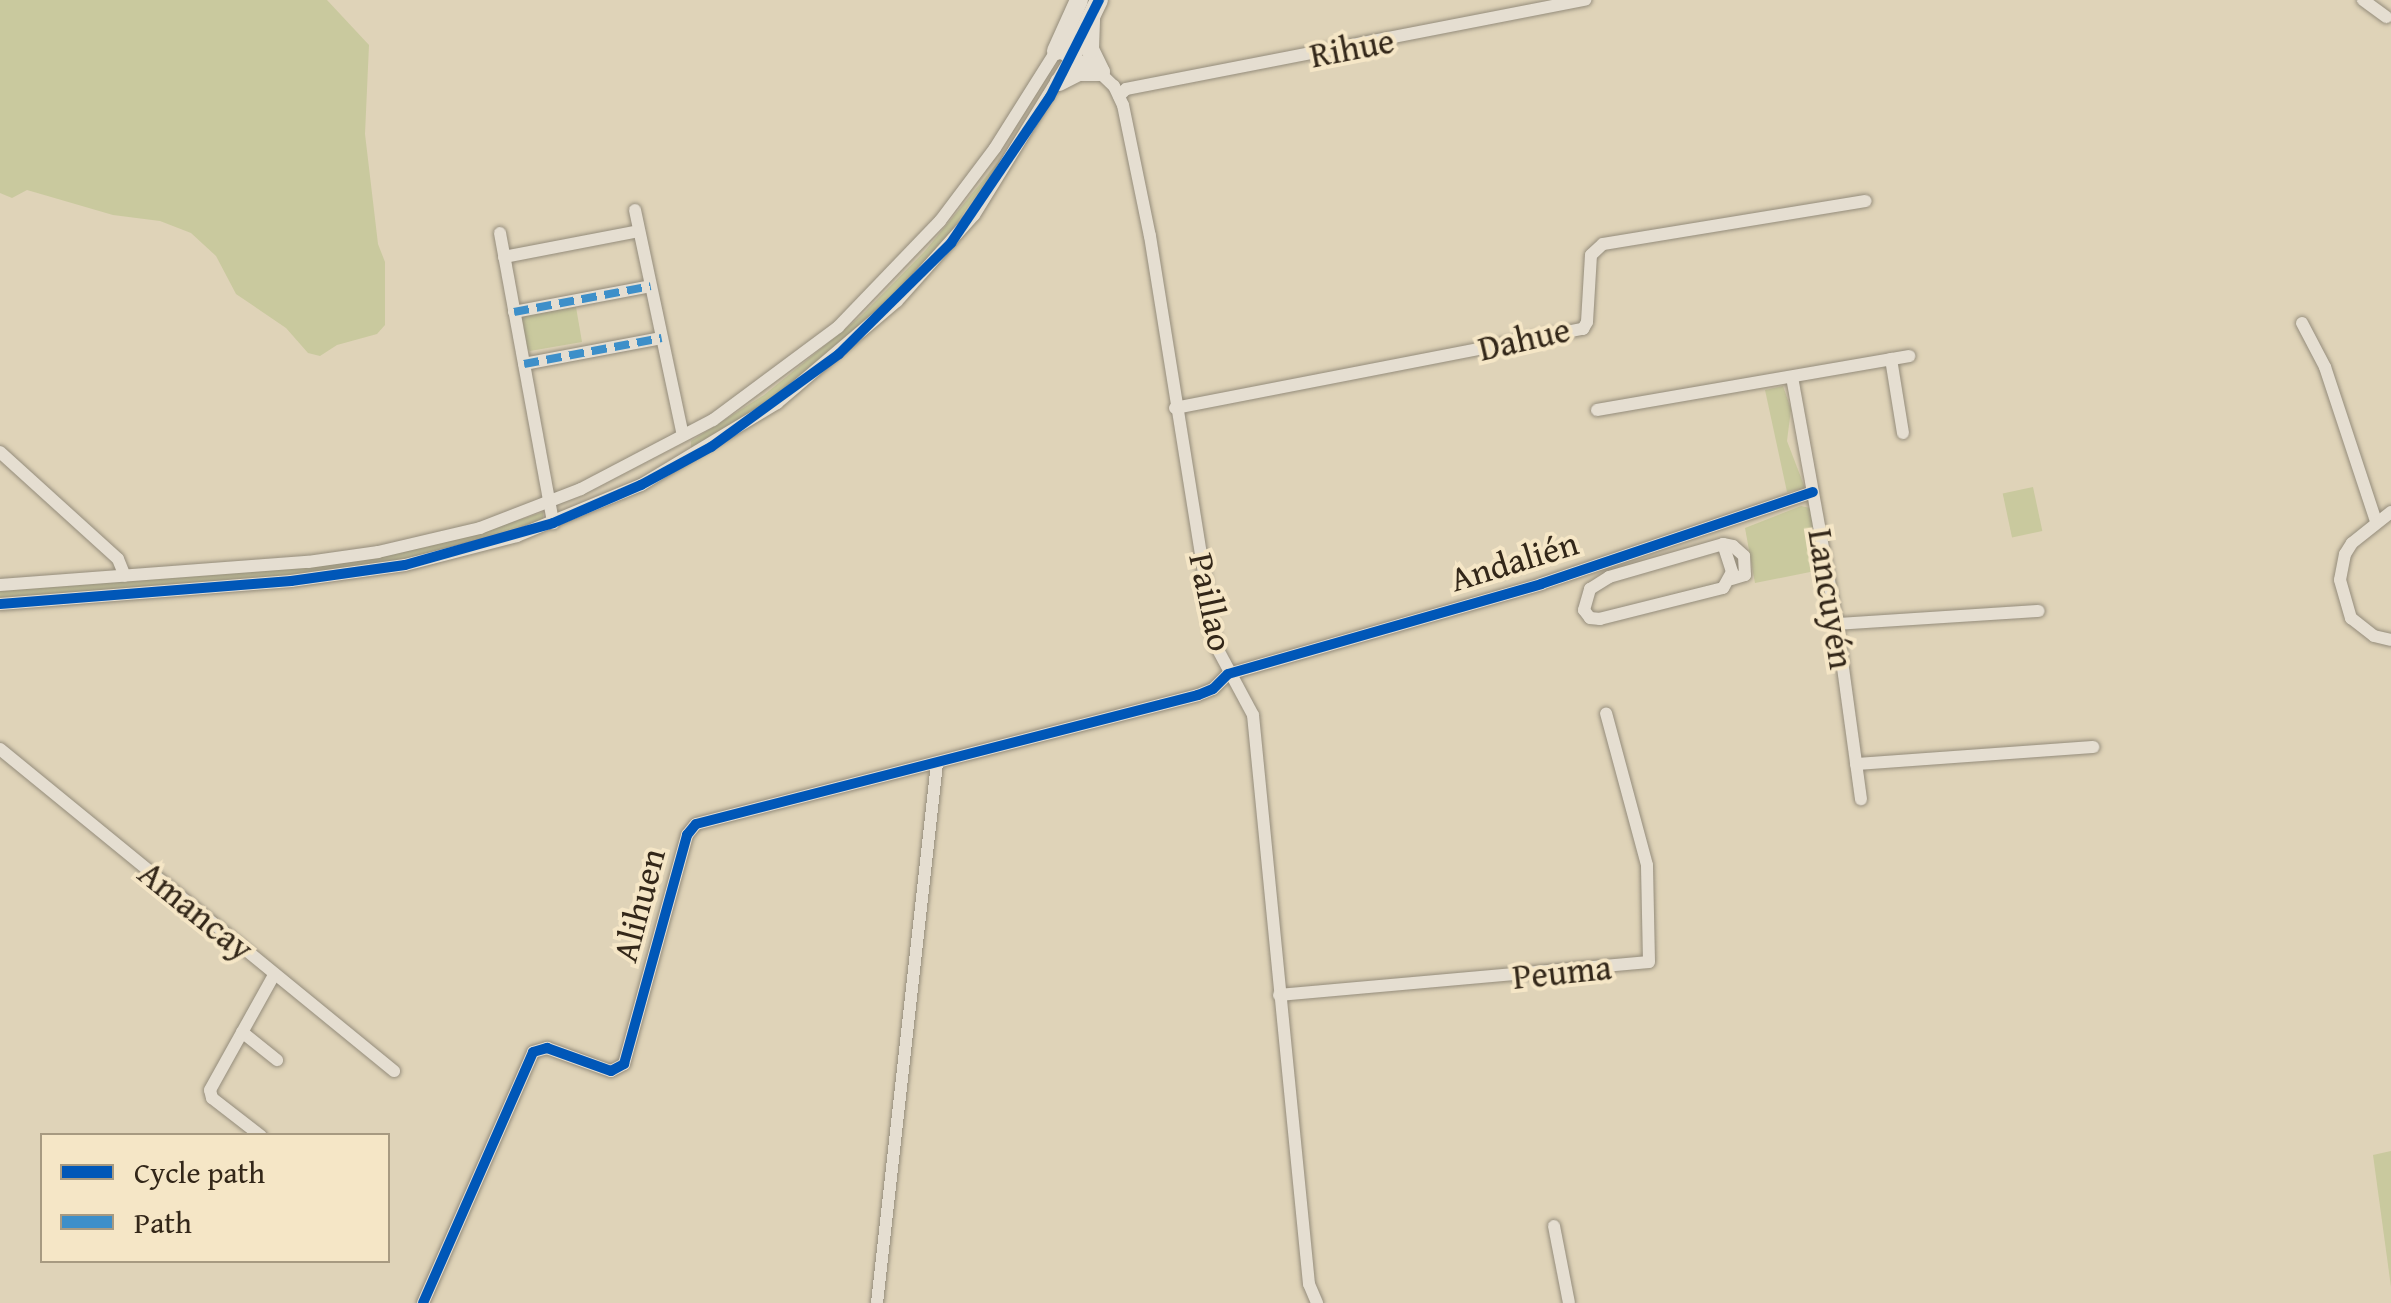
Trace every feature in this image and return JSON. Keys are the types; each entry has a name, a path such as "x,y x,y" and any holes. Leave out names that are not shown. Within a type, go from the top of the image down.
{"street":[{"path":"0,604 367,572 480,547 553,523 691,457 777,404 897,301 974,216 1058,82 1079,0"},
{"name":"Rihue","path":"1119,96 1126,89 1585,0"},
{"path":"2363,0 2386,17"},
{"path":"0,585 378,552 480,528 549,502 682,436 778,374 890,277 940,221 1095,8"},
{"path":"1058,82 1079,72 1101,72 1090,49 1095,8"},
{"name":"Paillao","path":"1064,54 1101,72 1119,96 1150,236 1174,408 1216,646 1253,714 1311,1299"},
{"name":"Dahue","path":"1174,408 1574,331 1588,322 1591,255 1603,244 1865,201"},
{"path":"635,210 682,436 691,457"},
{"path":"504,257 639,230"},
{"path":"500,233 553,523"},
{"path":"514,312 651,286"},
{"path":"2302,324 2326,367 2376,521"},
{"path":"524,364 662,338"},
{"path":"1598,410 1909,356"},
{"path":"1891,360 1903,433"},
{"name":"Lancuyén","path":"1792,376 1837,624 1861,800"},
{"path":"0,452 118,560 126,576"},
{"name":"Andalién","path":"1228,674 1580,572 1814,492"},
{"path":"2391,512 2376,521 2345,554 2340,580 2351,618 2374,636 2391,640"},
{"path":"1580,572 1586,595 1584,610 1590,618 1600,619 1723,588 1732,579 1746,575 1744,556 1733,546 1722,544 1609,577 1586,595"},
{"path":"1837,624 2040,611"},
{"name":"Alihuen","path":"423,1303 532,1052 544,1047 611,1072 624,1064 692,827 1198,695 1213,689 1228,674"},
{"name":"Peuma","path":"1279,995 1650,962 1647,865 1606,713"},
{"path":"1856,764 2092,747"},
{"name":"Amancay","path":"0,748 394,1072"},
{"path":"877,1303 937,762"},
{"path":"258,1133 212,1098 210,1090 274,975"},
{"path":"242,1032 277,1060"},
{"path":"1554,1226 1569,1303"}],"green space":[{"path":"0,0 327,0 369,45 365,134 378,244 385,262 385,325 377,334 337,345 320,356 308,353 286,328 236,294 216,256 191,233 160,221 113,215 27,190 12,198 0,193"},
{"path":"1007,151 950,233 890,299 821,361 752,412 691,448 691,441 764,395 861,316 925,251"},
{"path":"576,307 582,342 530,351 524,347 520,316"},
{"path":"1783,386 1791,409 1787,441 1805,488 1787,492 1765,390"},
{"path":"2033,487 2042,531 2012,537 2003,493"},
{"path":"1801,506 1810,508 1825,569 1755,583 1745,528"},
{"path":"543,512 543,520 415,557 314,573 0,598 0,591 317,565 470,536"},
{"path":"2391,1151 2391,1287 2373,1155"}],"marked path":[{"path":"514,312 651,286"},
{"path":"524,364 662,338"}],"cycle path":[{"path":"0,604 291,581 405,565 553,523 641,485 711,447 839,354 951,243 1050,97 1099,0"},
{"path":"423,1303 533,1052 547,1048 611,1071 624,1064 687,835 696,824 1198,695 1213,689 1228,674 1541,584 1813,492"}]}
